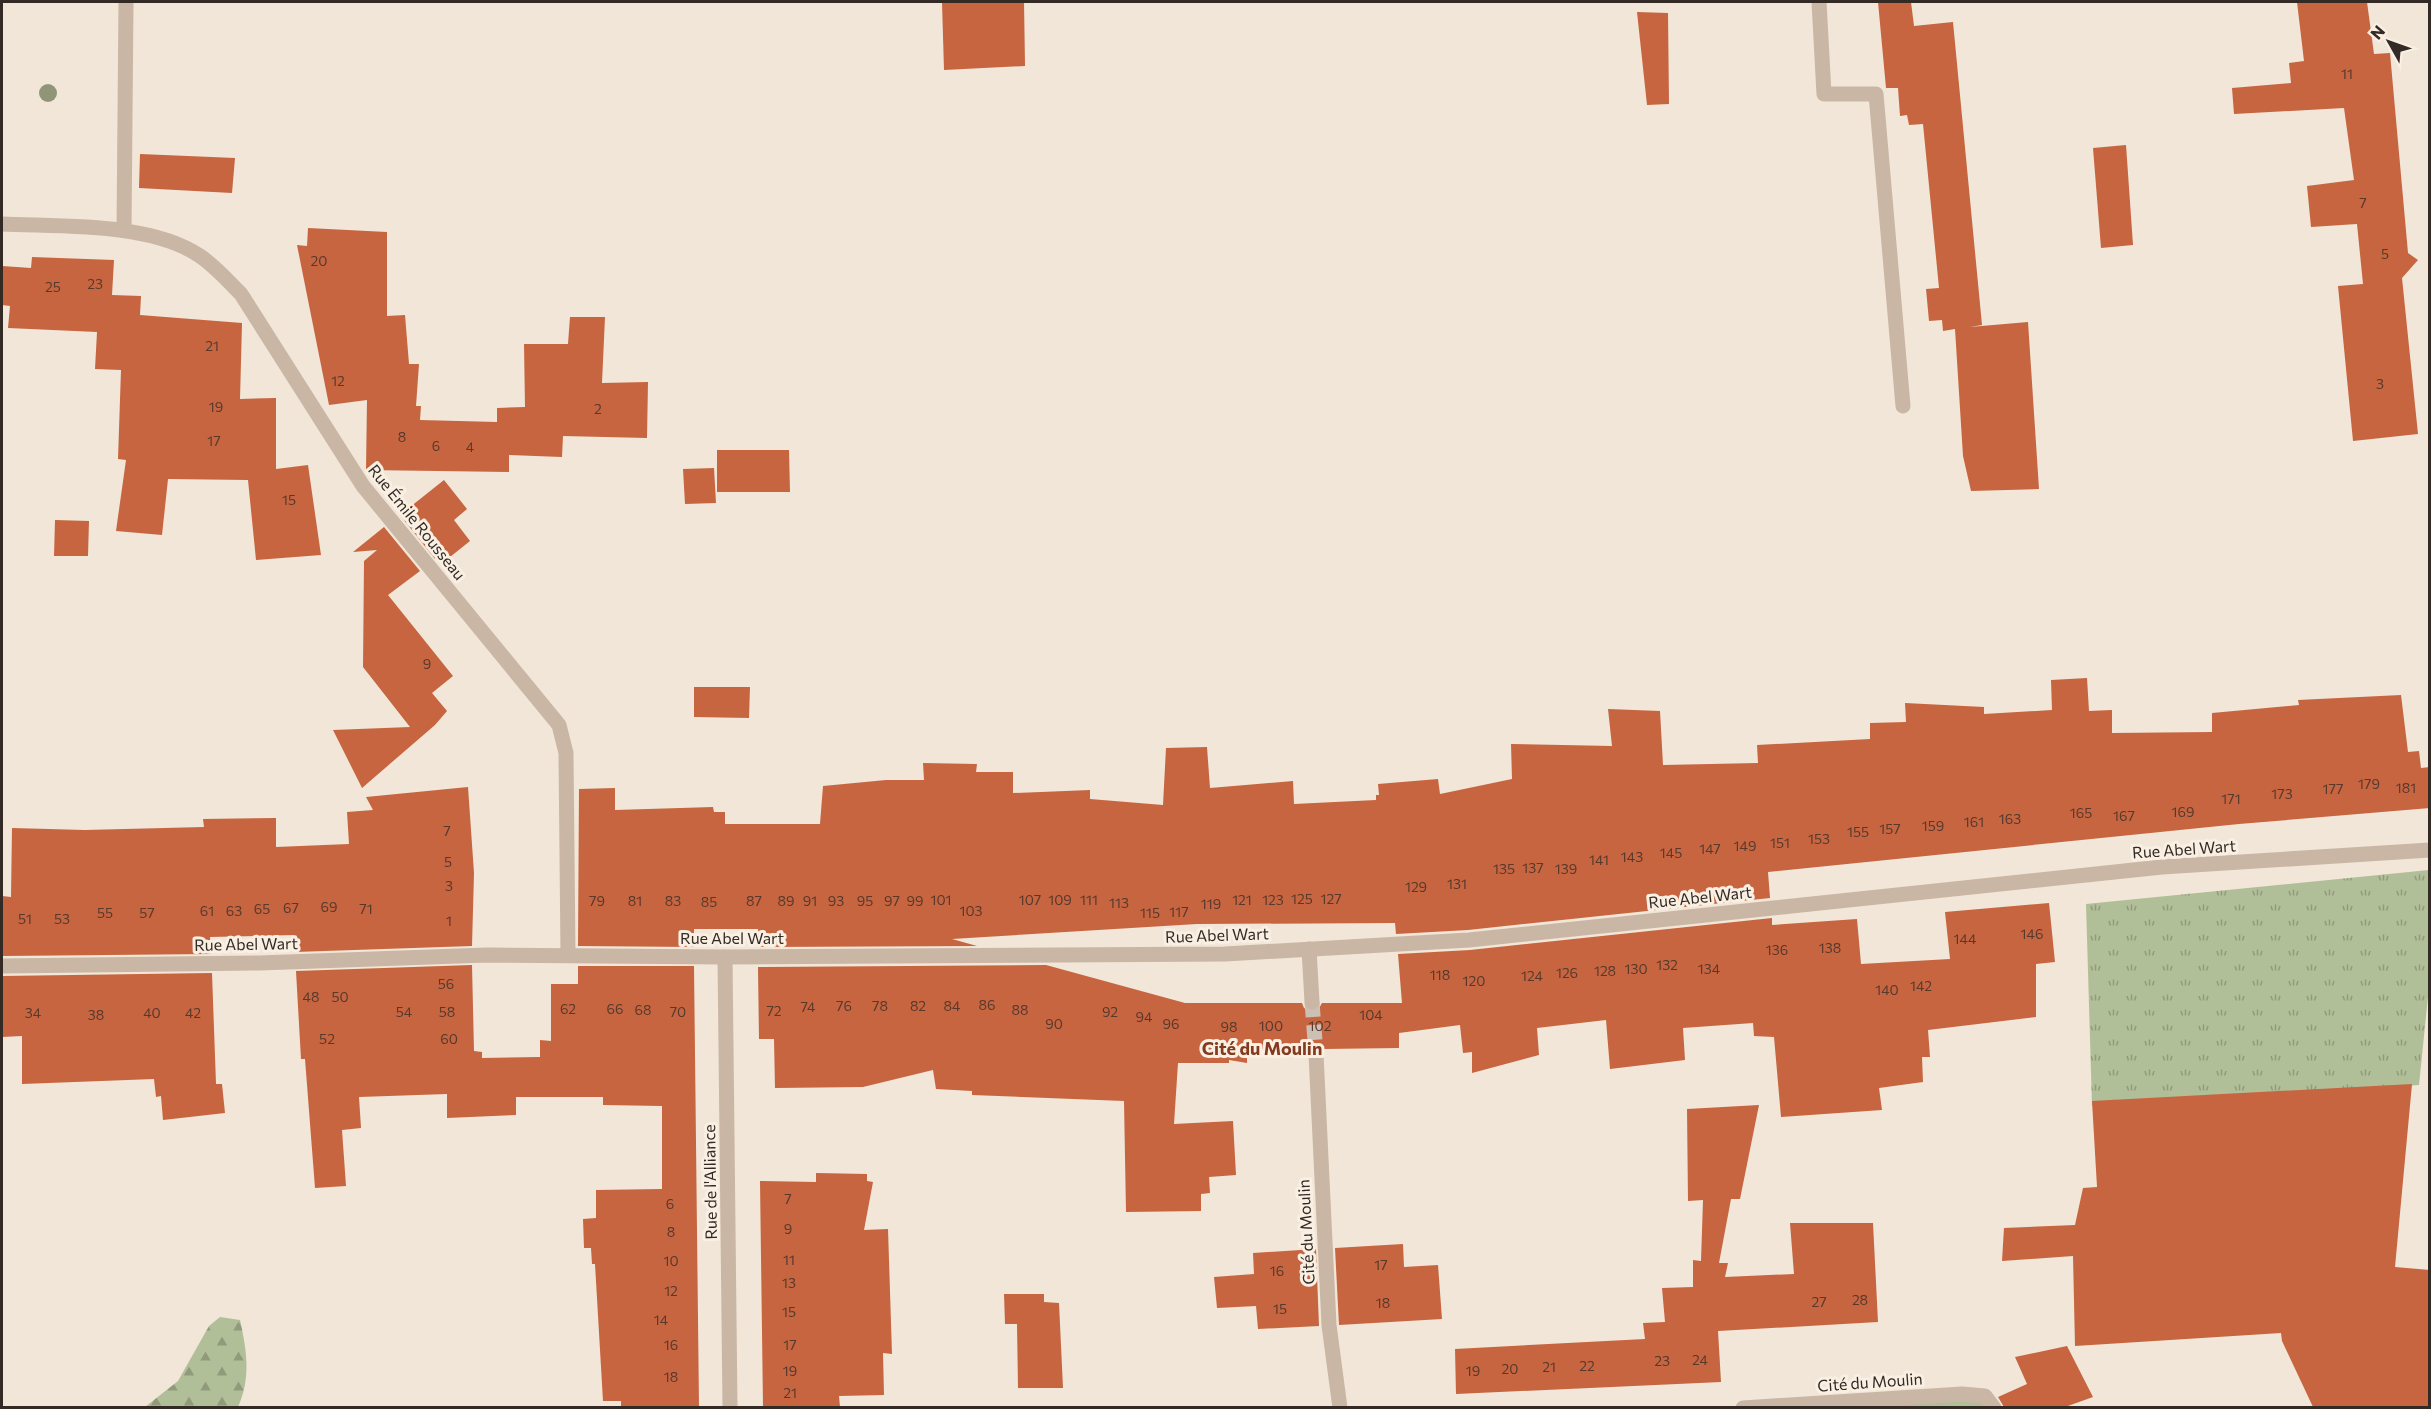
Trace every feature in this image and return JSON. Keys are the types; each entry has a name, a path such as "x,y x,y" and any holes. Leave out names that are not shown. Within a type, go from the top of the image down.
{"street":[{"path":"124,230 126,2"},
{"path":"1819,2 1824,94 1876,94 1903,406"},
{"name":"Rue Émile Rousseau","path":"2,224 124,230 164,241 198,254 215,267 241,294 363,486 559,725 566,753 568,954"},
{"name":"Rue Abel Wart","path":"2,966 259,963 568,954 725,957 1225,954 1469,940 2162,867 2430,850"},
{"path":"1309,949 1312,1002"},
{"name":"Rue de l'Alliance","path":"725,957 730,1407"},
{"name":"Cité du Moulin","path":"1316,1054 1329,1325 1340,1407"},
{"name":"Cité du Moulin","path":"1743,1407 1962,1394 1984,1396 1994,1407"}],"green space":[{"path":"2429,870 2430,977 2419,1085 2092,1106 2086,904"},
{"path":"220,1317 240,1320 246,1354 246,1375 238,1407 145,1407 178,1381 209,1326"},
{"path":"1962,1394 1994,1408 1743,1408"}],"building":[{"path":"942,2 1024,2 1025,66 944,70"},
{"path":"1878,2 1911,2 1914,26 1953,22 1982,325 1970,327 2028,322 2039,489 1971,491 1963,456 1955,329 1943,331 1942,320 1929,321 1926,289 1939,288 1923,124 1909,125 1907,115 1900,116 1898,88 1886,88"},
{"path":"2297,2 2367,2 2374,54 2390,53 2408,253 2418,260 2402,278 2418,434 2353,441 2338,286 2363,284 2357,224 2311,227 2307,186 2354,180 2344,108 2234,114 2232,88 2291,83 2289,63 2304,61"},
{"path":"1637,12 1668,13 1669,104 1647,105"},
{"path":"2126,145 2133,245 2101,248 2093,148"},
{"path":"140,154 235,158 232,193 139,188"},
{"path":"308,228 387,232 387,316 405,315 409,364 419,364 416,406 421,406 420,420 497,422 497,408 525,407 524,344 568,344 570,317 605,317 602,383 648,382 647,438 563,436 562,457 509,455 509,472 366,470 367,400 329,405 297,245 307,246"},
{"path":"32,257 114,260 112,295 141,296 140,315 242,323 240,399 276,398 276,469 308,465 321,555 256,560 248,480 168,479 162,535 116,531 126,460 118,459 121,370 95,369 97,332 8,328 10,306 2,305 2,266 31,268"},
{"path":"717,450 789,450 790,492 717,492"},
{"path":"714,468 716,503 685,504 683,469"},
{"path":"444,480 467,509 454,520 470,541 445,561 440,555 435,559 400,515"},
{"path":"55,520 89,521 88,556 54,556"},
{"path":"384,527 420,571 388,595 453,676 432,693 447,711 435,725 362,788 333,730 410,727 363,667 364,561 377,550 353,552"},
{"path":"2087,678 2089,711 2112,710 2112,733 2212,732 2212,713 2299,705 2298,700 2401,695 2408,752 2419,751 2421,768 2430,767 2430,808 2239,824 1768,872 1770,898 1468,930 1396,934 1395,923 1197,924 952,939 977,946 758,947 758,929 694,929 694,947 578,946 579,789 615,788 615,810 713,807 714,812 725,812 725,824 820,824 823,786 886,780 924,780 923,763 977,764 976,772 1013,772 1013,793 1090,790 1090,799 1163,805 1166,748 1207,747 1210,788 1293,781 1294,804 1376,800 1376,795 1379,795 1378,784 1438,779 1440,794 1512,779 1511,744 1612,746 1608,709 1660,711 1663,765 1758,763 1757,745 1870,739 1870,723 1906,722 1905,703 1984,707 1984,714 2052,710 2051,680"},
{"path":"694,687 750,687 749,718 694,717"},
{"path":"468,787 474,873 472,946 295,952 294,935 210,937 211,954 2,956 2,896 11,897 12,828 85,830 204,827 203,819 276,818 276,847 349,844 347,812 373,810 366,797"},
{"path":"2049,903 2055,962 2036,964 2036,1017 1928,1030 1930,1057 1922,1057 1923,1082 1879,1088 1882,1110 1781,1117 1774,1037 1754,1036 1753,1023 1683,1028 1685,1060 1610,1069 1606,1020 1537,1028 1539,1055 1472,1073 1472,1052 1463,1053 1460,1025 1399,1033 1399,1048 1324,1049 1315,1044 1307,1049 1247,1050 1247,1063 1229,1060 1229,1063 1178,1063 1174,1124 1233,1121 1236,1175 1209,1177 1210,1193 1201,1194 1201,1211 1126,1212 1124,1101 972,1095 972,1091 936,1089 933,1070 863,1087 775,1088 774,1039 759,1039 758,967 1046,965 1185,1003 1302,1003 1304,1008 1312,1012 1318,1010 1322,1003 1402,1003 1398,954 1470,950 1772,918 1772,925 1857,919 1861,964 1950,959 1945,912"},
{"path":"472,965 474,1051 482,1052 482,1058 540,1057 540,1040 551,1041 551,984 578,984 578,966 694,966 699,1407 621,1407 621,1401 603,1401 595,1264 592,1264 591,1248 584,1248 583,1219 596,1218 596,1190 662,1189 662,1106 603,1105 603,1097 516,1097 516,1115 447,1118 447,1094 359,1097 361,1128 342,1130 346,1186 315,1188 305,1059 301,1059 296,971"},
{"path":"212,973 216,1084 222,1084 225,1113 163,1120 161,1096 156,1097 154,1079 22,1084 22,1036 2,1037 2,976"},
{"path":"2412,1084 2395,1267 2430,1270 2430,1407 2313,1407 2282,1341 2281,1333 2075,1346 2073,1256 2002,1261 2004,1228 2075,1225 2083,1188 2097,1187 2092,1101"},
{"path":"1759,1105 1740,1199 1731,1199 1719,1263 1728,1263 1725,1277 1794,1274 1790,1223 1873,1223 1878,1322 1718,1331 1721,1382 1456,1394 1455,1349 1645,1339 1643,1323 1665,1322 1662,1288 1693,1287 1693,1260 1701,1261 1703,1200 1688,1201 1687,1109"},
{"path":"816,1173 867,1174 867,1181 873,1182 864,1230 888,1229 892,1354 883,1353 884,1395 839,1396 840,1407 763,1407 760,1181 816,1182"},
{"path":"1403,1244 1404,1267 1438,1265 1442,1319 1339,1325 1335,1248"},
{"path":"1316,1249 1319,1326 1258,1329 1256,1306 1217,1308 1214,1277 1254,1274 1253,1253"},
{"path":"1004,1294 1044,1294 1044,1302 1059,1303 1063,1388 1018,1388 1017,1324 1005,1324"},
{"path":"2067,1346 2093,1397 2065,1407 2004,1407 1998,1397 2027,1384 2015,1357"}],"tunnel":[{"path":"1312,1002 1316,1054"}],"district":[{"name":"Cité du Moulin","path":"1262,1049"}]}
